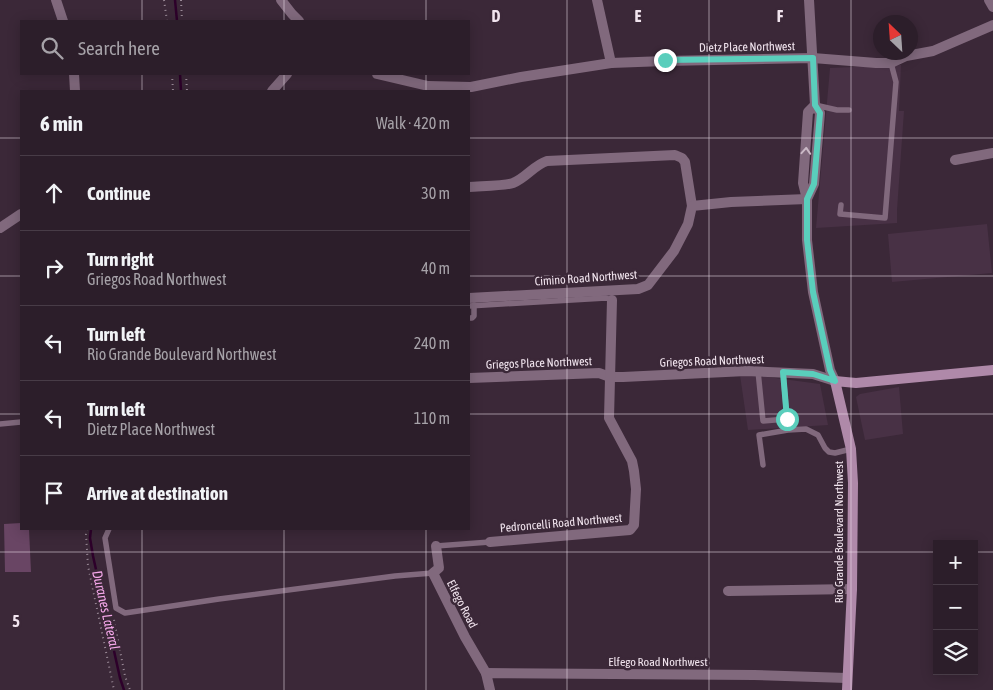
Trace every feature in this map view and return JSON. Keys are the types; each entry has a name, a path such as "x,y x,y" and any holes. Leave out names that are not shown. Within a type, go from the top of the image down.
{"main road":[{"name":"Griegos Road Northwest","path":"835,381 856,383 993,370"},
{"name":"Rio Grande Boulevard Northwest","path":"835,381 847,427 854,482 852,590 847,690"}],"street":[{"path":"56,0 63,20"},
{"path":"281,0 298,20"},
{"path":"597,0 611,63"},
{"name":"Rio Grande Boulevard Northwest","path":"809,0 815,105 820,113 814,184 807,199 807,240 813,292 830,370 835,381"},
{"path":"989,0 993,8"},
{"name":"Dietz Place Northwest","path":"381,75 428,86 471,87 611,63 665,60 813,58 891,63 906,56 932,51 993,25"},
{"path":"74,75 75,90"},
{"path":"273,90 286,75"},
{"path":"955,160 993,154"},
{"path":"470,187 512,184 540,163 547,161 675,155 682,158 685,162 692,206 731,202 807,199"},
{"name":"Cimino Road Northwest","path":"470,303 638,289 648,285 674,250 688,224 692,206"},
{"path":"0,228 20,215"},
{"name":"Pedroncelli Road Northwest","path":"490,542 630,530 634,525 636,489 632,461 609,418 612,300"},
{"name":"Griegos Road Northwest","path":"610,377 758,371 813,374 835,381"},
{"name":"Griegos Place Northwest","path":"470,378 598,373 610,377"},
{"name":"Elfego Road","path":"436,546 439,568 433,573 464,637 486,673"},
{"path":"728,591 852,590"},
{"path":"486,673 490,690"},
{"name":"Elfego Road Northwest","path":"486,673 754,675 847,678"}],"lane":[{"path":"841,205 840,214 885,218 896,82 891,63"},
{"path":"815,105 837,110 849,110"},
{"path":"470,318 474,316 470,303 606,298 612,300"},
{"path":"758,371 763,421 787,419"},
{"path":"783,372 788,430"},
{"path":"0,424 20,422"},
{"path":"763,465 759,435 806,429 818,435 829,452 835,453 851,449"},
{"path":"109,530 105,538 116,608 125,613 395,576 433,573"},
{"name":"Pedroncelli Road Northwest","path":"436,546 490,542"}],"path":[{"path":"164,0 167,20"},
{"path":"181,0 182,20"},
{"path":"172,75 173,90"},
{"path":"186,75 187,90"},
{"path":"87,530 88,566 114,690"}],"shaded area":[{"path":"901,65 899,111 904,111 897,223 816,228 830,68"},
{"path":"987,224 992,273 892,282 888,234"},
{"path":"740,375 820,384 828,425 748,430"},
{"path":"899,387 903,434 865,440 856,397 860,394"},
{"path":"20,523 20,530 29,530 31,572 5,572 4,524"}],"waterway":[{"name":"Duranes Lateral","path":"175,0 177,20"},
{"name":"Duranes Lateral","path":"180,75 181,90"},
{"name":"Duranes Lateral","path":"91,530 90,538 93,556 124,690"}],"route":[{"path":"665,60 813,58 815,105 820,113 814,184 807,199 807,240 813,292 830,370 835,381 813,374 783,372 787,419"}]}
